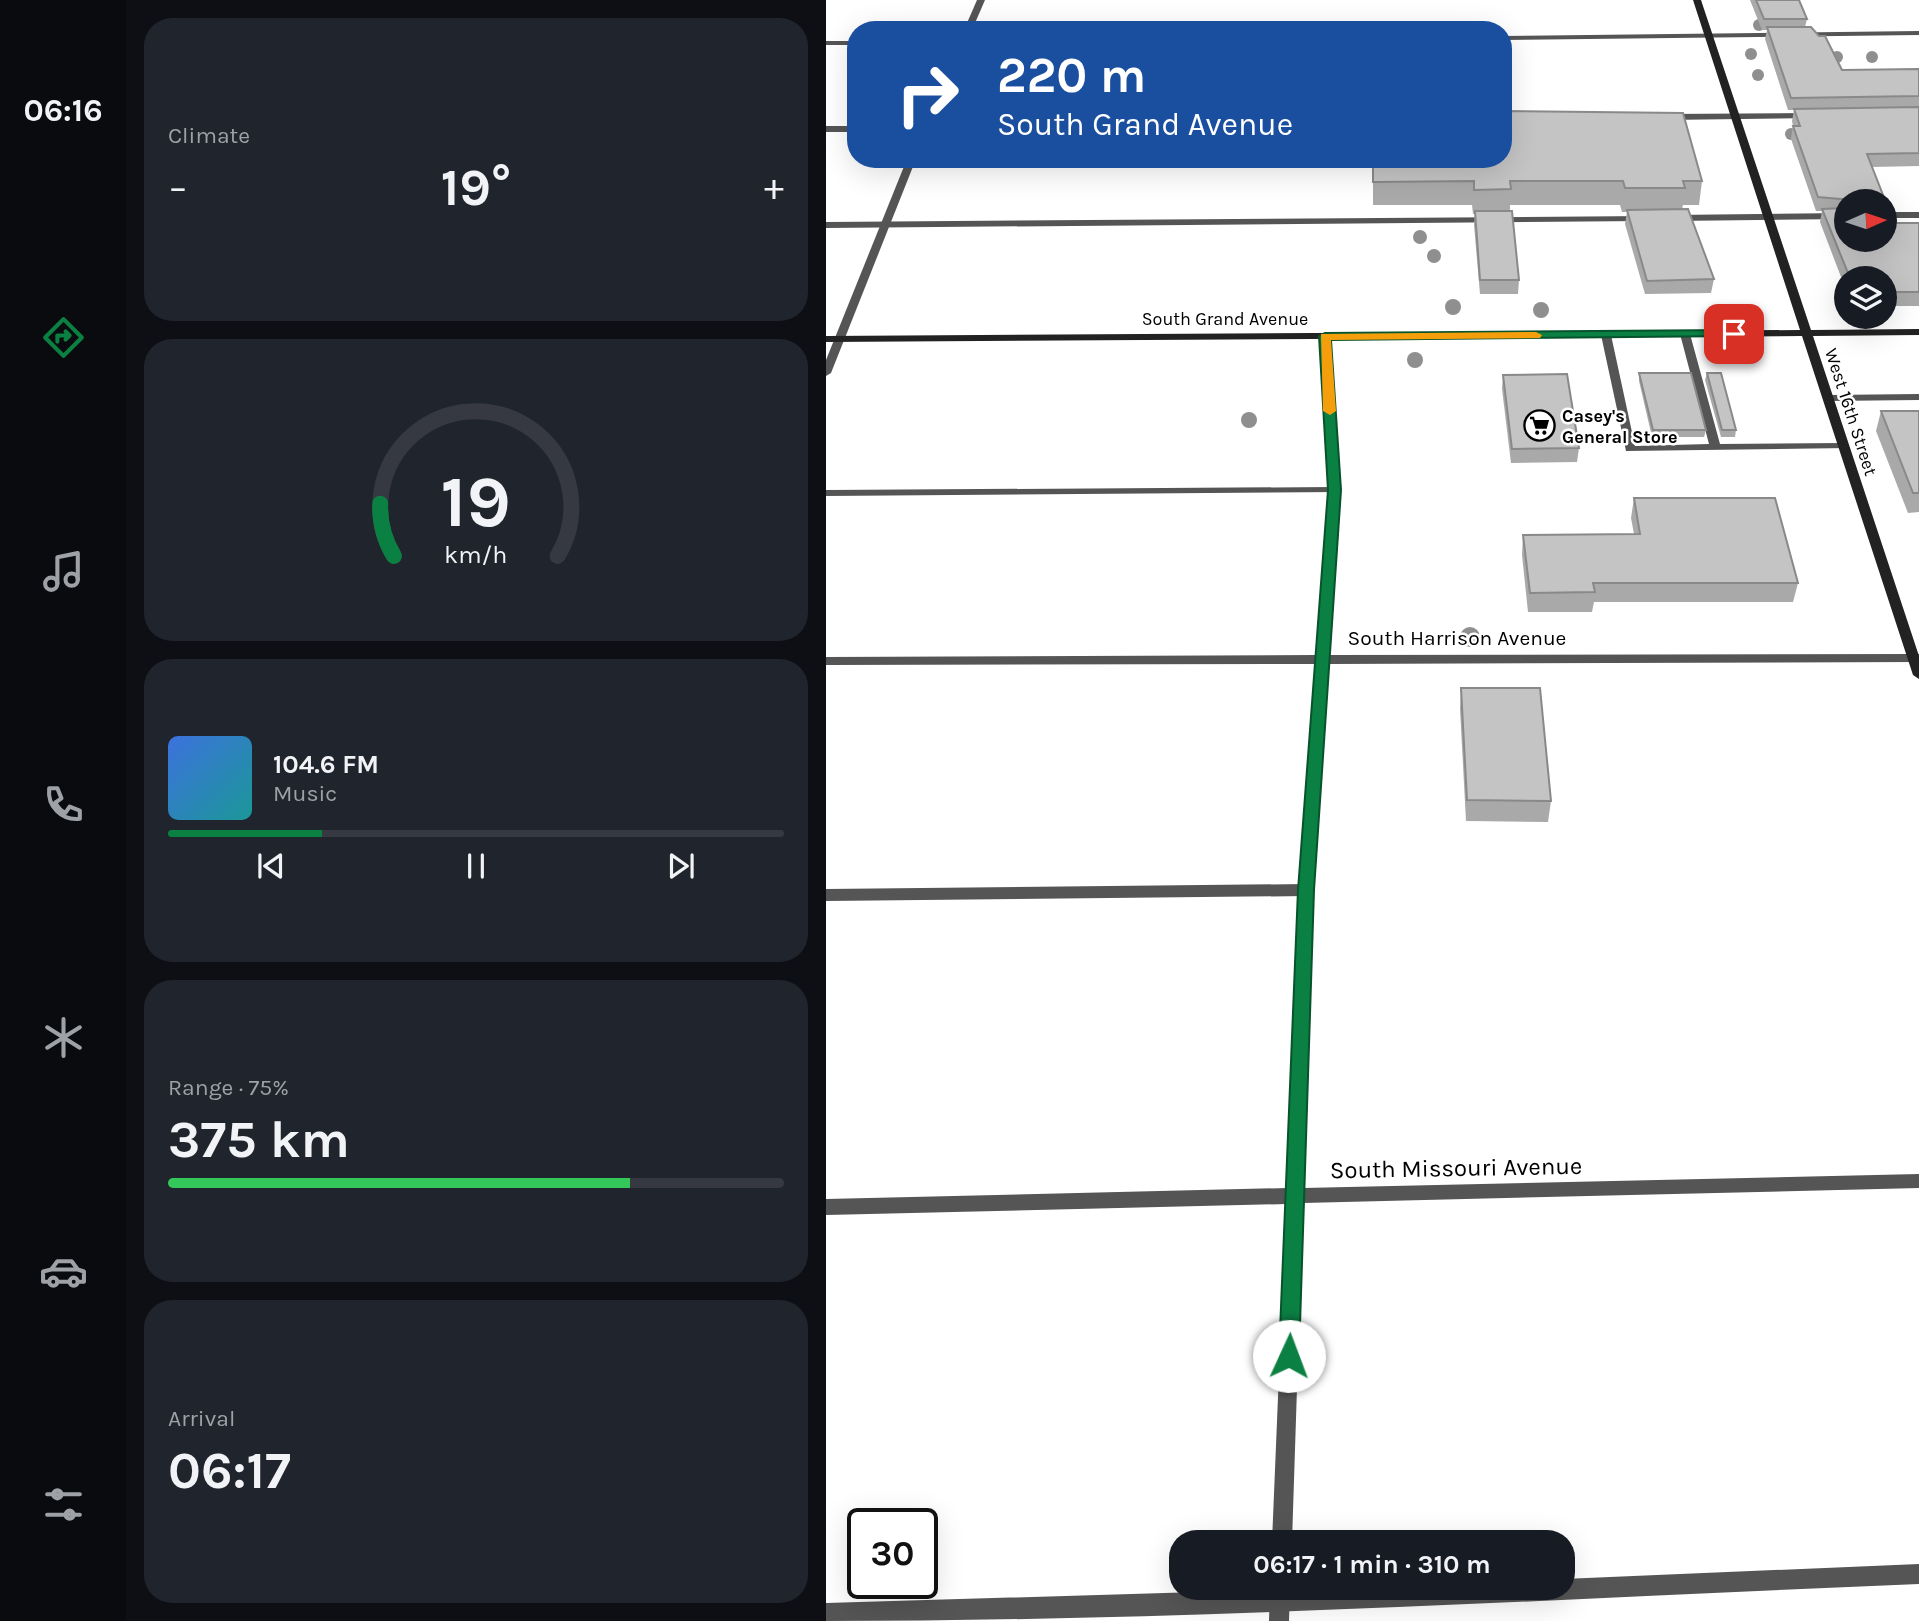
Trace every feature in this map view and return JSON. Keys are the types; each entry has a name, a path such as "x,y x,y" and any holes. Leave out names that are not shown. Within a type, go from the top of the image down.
{"main road":[{"name":"West 16th Street","path":"1698,0 1916,658 1919,675"},
{"name":"South Grand Avenue","path":"826,339 1919,332"}],"street":[{"path":"972,21 981,0"},
{"path":"1512,38 1919,33"},
{"path":"826,43 847,43"},
{"path":"1651,117 1817,116"},
{"path":"826,129 847,129"},
{"path":"826,373 908,168"},
{"path":"1897,215 1919,215"},
{"path":"826,226 1834,216"},
{"path":"1685,334 1715,447"},
{"path":"1606,335 1630,449 1844,446"},
{"path":"1282,1530 1306,890 1335,490 1325,336"},
{"path":"1828,398 1919,397"},
{"path":"826,492 1335,490"},
{"name":"South Harrison Avenue","path":"826,661 1916,658"},
{"path":"826,895 1306,890"},
{"name":"South Missouri Avenue","path":"826,1207 1919,1181"},
{"path":"826,1613 1280,1603 1919,1574"}],"building":[{"path":"1756,0 1799,0 1807,19 1764,19"},
{"path":"1767,27 1811,27 1819,36 1825,36 1842,70 1919,69 1919,96 1791,98"},
{"path":"1919,107 1919,153 1867,154 1881,189 1834,189 1834,198 1818,197 1793,126 1800,126 1794,109"},
{"path":"1512,111 1683,113 1702,181 1683,181 1685,188 1625,188 1623,181 1510,181 1511,189 1474,190 1474,181 1373,182 1373,168 1512,168"},
{"path":"1834,208 1834,239 1822,209"},
{"path":"1688,209 1714,279 1647,281 1627,210"},
{"path":"1475,211 1512,211 1519,280 1480,280"},
{"path":"1897,223 1919,223 1919,292 1897,292 1897,266 1845,266 1839,252 1897,252"},
{"path":"1639,373 1691,373 1706,430 1653,430"},
{"path":"1707,373 1721,373 1736,430 1722,430"},
{"name":"Casey's General Store","path":"1567,374 1579,448 1512,449 1503,375"},
{"path":"1881,411 1919,411 1919,493 1913,493"},
{"path":"1634,498 1775,498 1798,583 1593,583 1595,592 1530,593 1523,535 1640,534"},
{"path":"1461,688 1540,688 1551,801 1467,800"}],"slow traffic":[{"path":"1330,411 1325,336 1536,335"}],"place":[{"name":"Casey's General Store","path":"1539,426"}],"route":[{"path":"1289,1356 1306,890 1335,490 1325,336 1734,334"}]}
